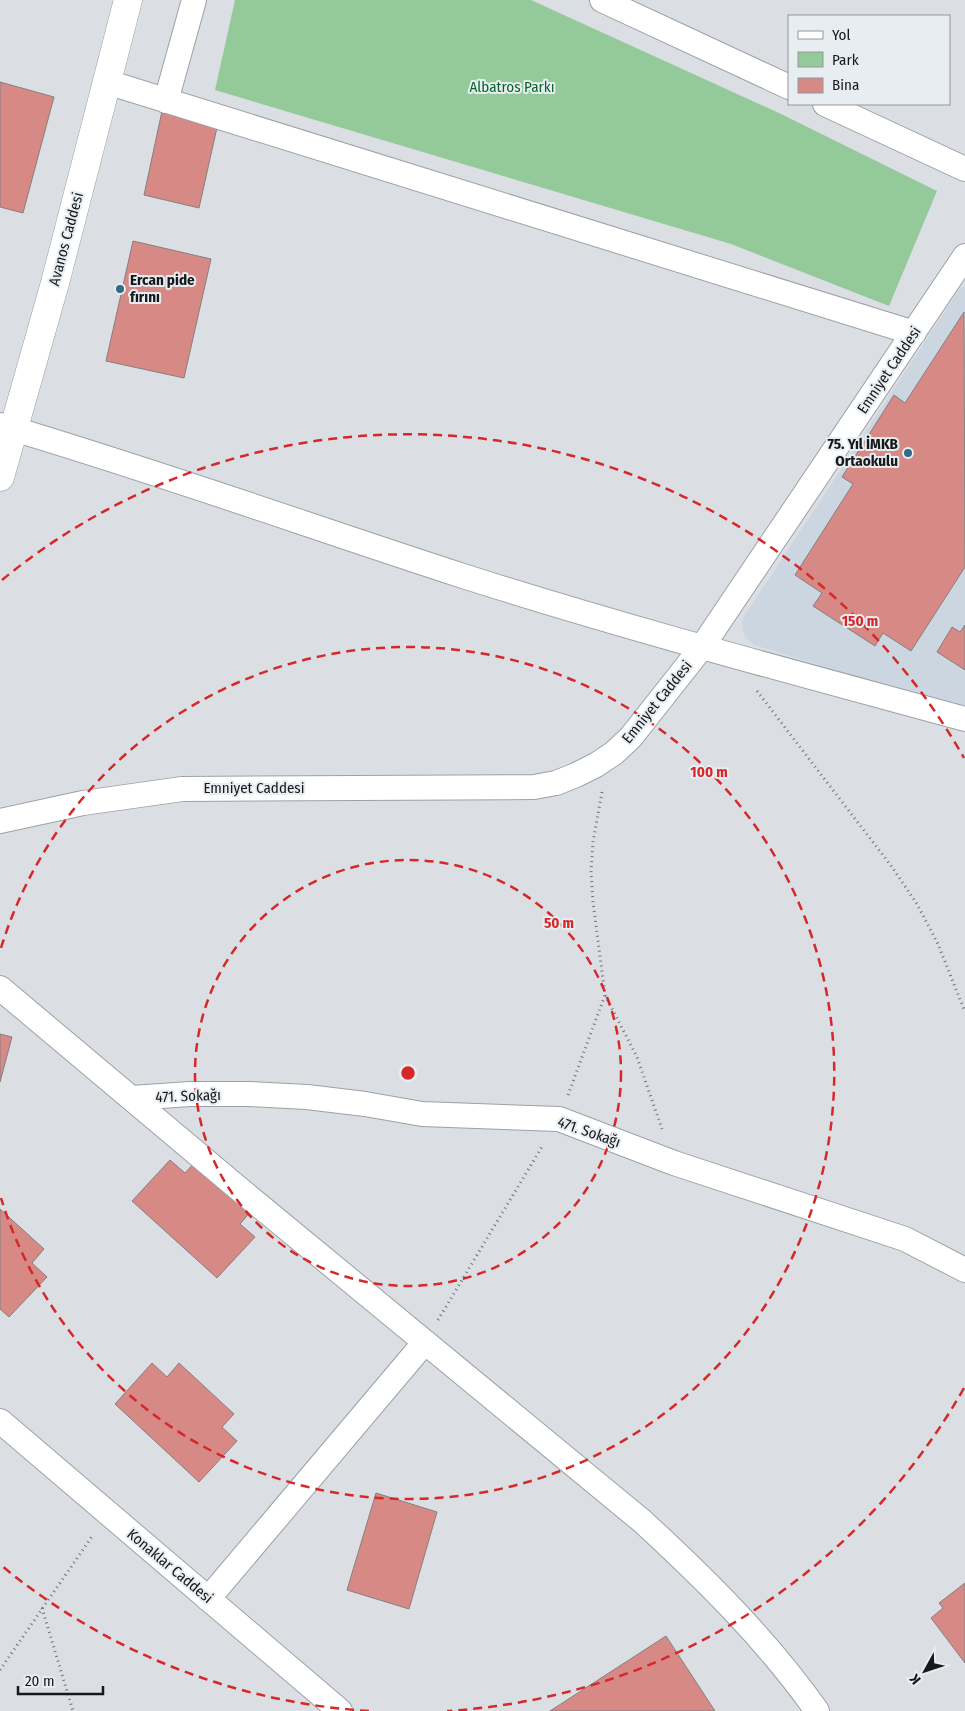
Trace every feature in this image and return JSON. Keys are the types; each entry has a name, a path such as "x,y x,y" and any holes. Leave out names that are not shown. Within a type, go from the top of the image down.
{"street":[{"name":"Avanos Caddesi","path":"0,477 7,427 55,283 128,0"},
{"path":"166,100 194,0"},
{"path":"602,0 788,87"},
{"path":"107,82 914,333"},
{"path":"827,105 965,168"},
{"name":"Emniyet Caddesi","path":"0,821 83,803 182,789 534,786 556,783 596,766 631,737 702,646 965,256"},
{"path":"7,427 463,576 608,620 965,719"},
{"path":"0,988 238,1188 642,1521 689,1564 733,1610 769,1650 817,1711"},
{"name":"471. Sokağı","path":"132,1098 190,1094 249,1094 307,1097 422,1114 559,1118 674,1163 905,1239 965,1270"},
{"path":"208,1599 425,1342"},
{"name":"Konaklar Caddesi","path":"0,1421 340,1711"}],"path":[{"path":"728,654 798,742 892,867 917,904 938,944 965,1012"},
{"path":"614,752 598,811 593,842 593,902 605,995 637,1057 674,1163"},
{"path":"425,1342 559,1118 605,995"},
{"path":"0,1670 108,1513"},
{"path":"42,1607 73,1711"}],"shaded area":[{"name":"75. Yıl İMKB Ortaokulu","path":"961,287 965,287 965,710 754,645 747,639 742,624 743,618"}],"green space":[{"name":"Albatros Parkı","path":"235,0 531,0 779,113 937,191 889,306 731,244 215,90"}],"building":[{"path":"0,82 54,97 23,213 0,207"},
{"path":"162,111 218,123 199,208 144,195"},
{"path":"133,241 211,259 184,378 106,361"},
{"name":"75. Yıl İMKB Ortaokulu","path":"964,312 965,567 911,651 883,633 875,646 813,606 822,593 795,575 853,484 842,477 894,395 905,403"},
{"path":"965,625 965,670 937,652 952,627 960,632"},
{"path":"0,1034 12,1037 0,1082"},
{"path":"170,1160 185,1173 197,1160 252,1210 240,1224 255,1237 217,1278 132,1201"},
{"path":"0,1209 44,1249 32,1263 47,1277 9,1317 0,1309"},
{"path":"152,1363 167,1377 179,1363 234,1414 222,1427 237,1441 199,1482 115,1404"},
{"path":"376,1493 437,1512 409,1609 347,1590"},
{"path":"965,1583 965,1663 931,1618 943,1608 939,1603"},
{"path":"666,1636 715,1711 550,1711"}],"place":[{"name":"Ercan pide fırını","path":"120,289"},
{"name":"75. Yıl İMKB Ortaokulu","path":"908,453"}]}
